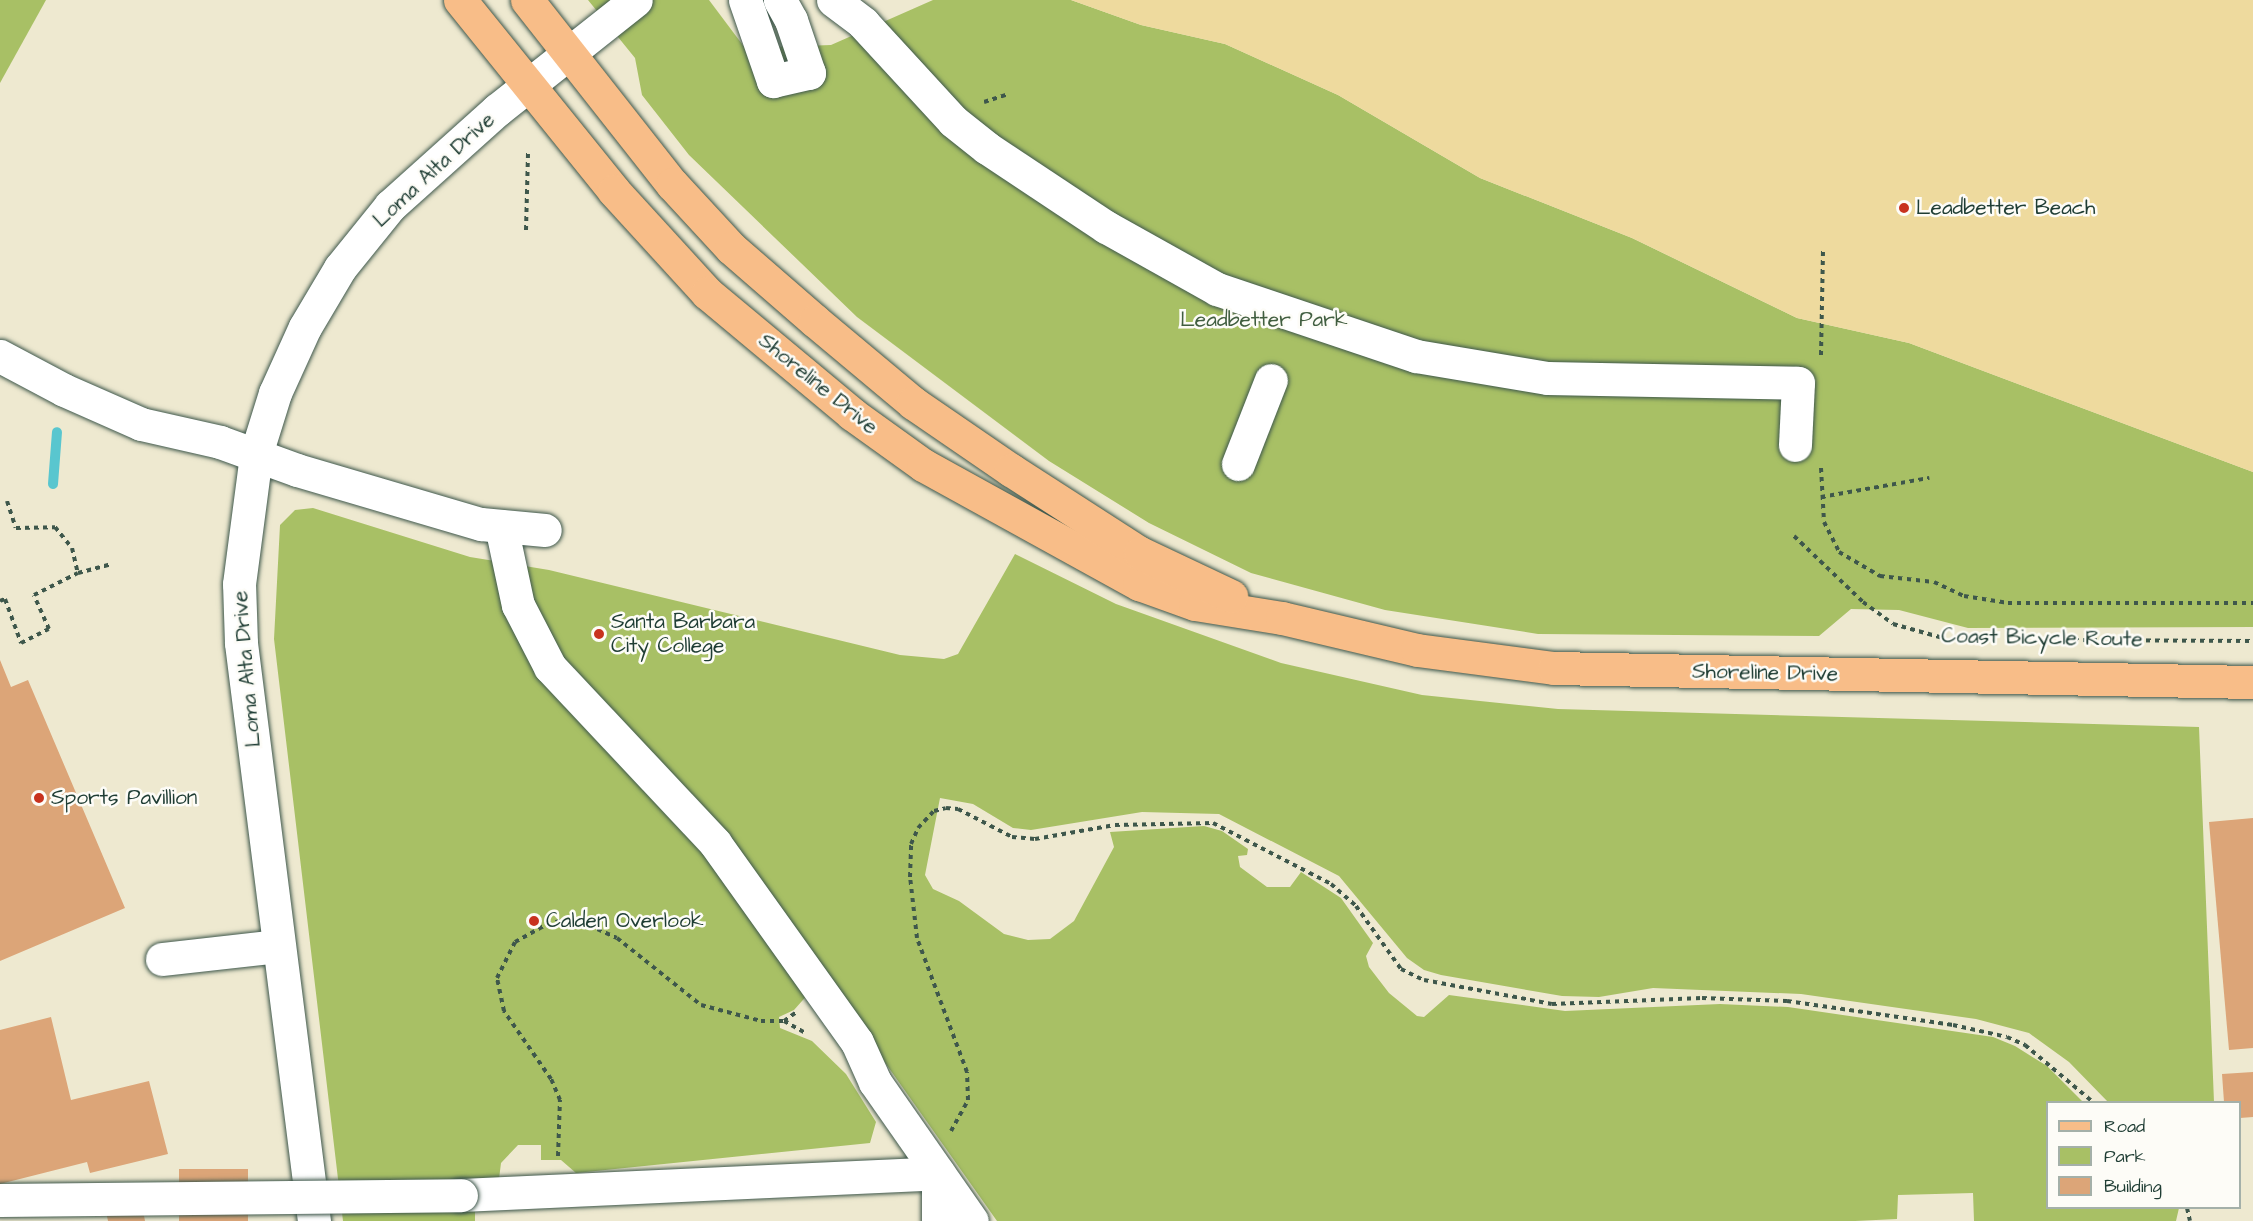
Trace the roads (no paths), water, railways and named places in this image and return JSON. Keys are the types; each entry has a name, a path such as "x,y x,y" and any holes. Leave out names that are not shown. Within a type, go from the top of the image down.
{"main road":[{"name":"Shoreline Drive","path":"460,0 614,191 707,293 852,414 923,465 1139,584 1195,604 1282,618 1417,650 1554,668 2253,682"},
{"name":"Shoreline Drive","path":"527,0 672,184 731,248 914,403 1140,553 1282,618"}],"street":[{"name":"Loma Alta Drive","path":"314,1221 241,643 239,584 256,454 279,383 305,327 340,268 390,206 528,86 636,0"},
{"path":"745,0 773,81 809,72 791,20 780,0"},
{"path":"833,0 863,24 953,121 987,148 1106,228 1217,289 1317,326 1416,356 1547,378 1798,382 1808,453"},
{"path":"0,356 64,390 141,424 256,454 481,524 545,530"},
{"path":"1238,464 1270,380"},
{"path":"501,526 512,590 528,629 550,667 715,843 857,1042 875,1082 972,1221"},
{"path":"162,959 278,946"},
{"path":"0,1200 461,1195 932,1163"},
{"path":"932,1163 938,1221"}],"waterway":[{"path":"53,484 57,432"}],"place":[{"name":"Leadbetter Beach","path":"1904,208"},
{"name":"Santa Barbara City College","path":"599,634"},
{"name":"Sports Pavillion","path":"39,798"},
{"name":"Calden Overlook","path":"534,921"}],"park label":[{"name":"Leadbetter Park","path":"1264,320"}]}
